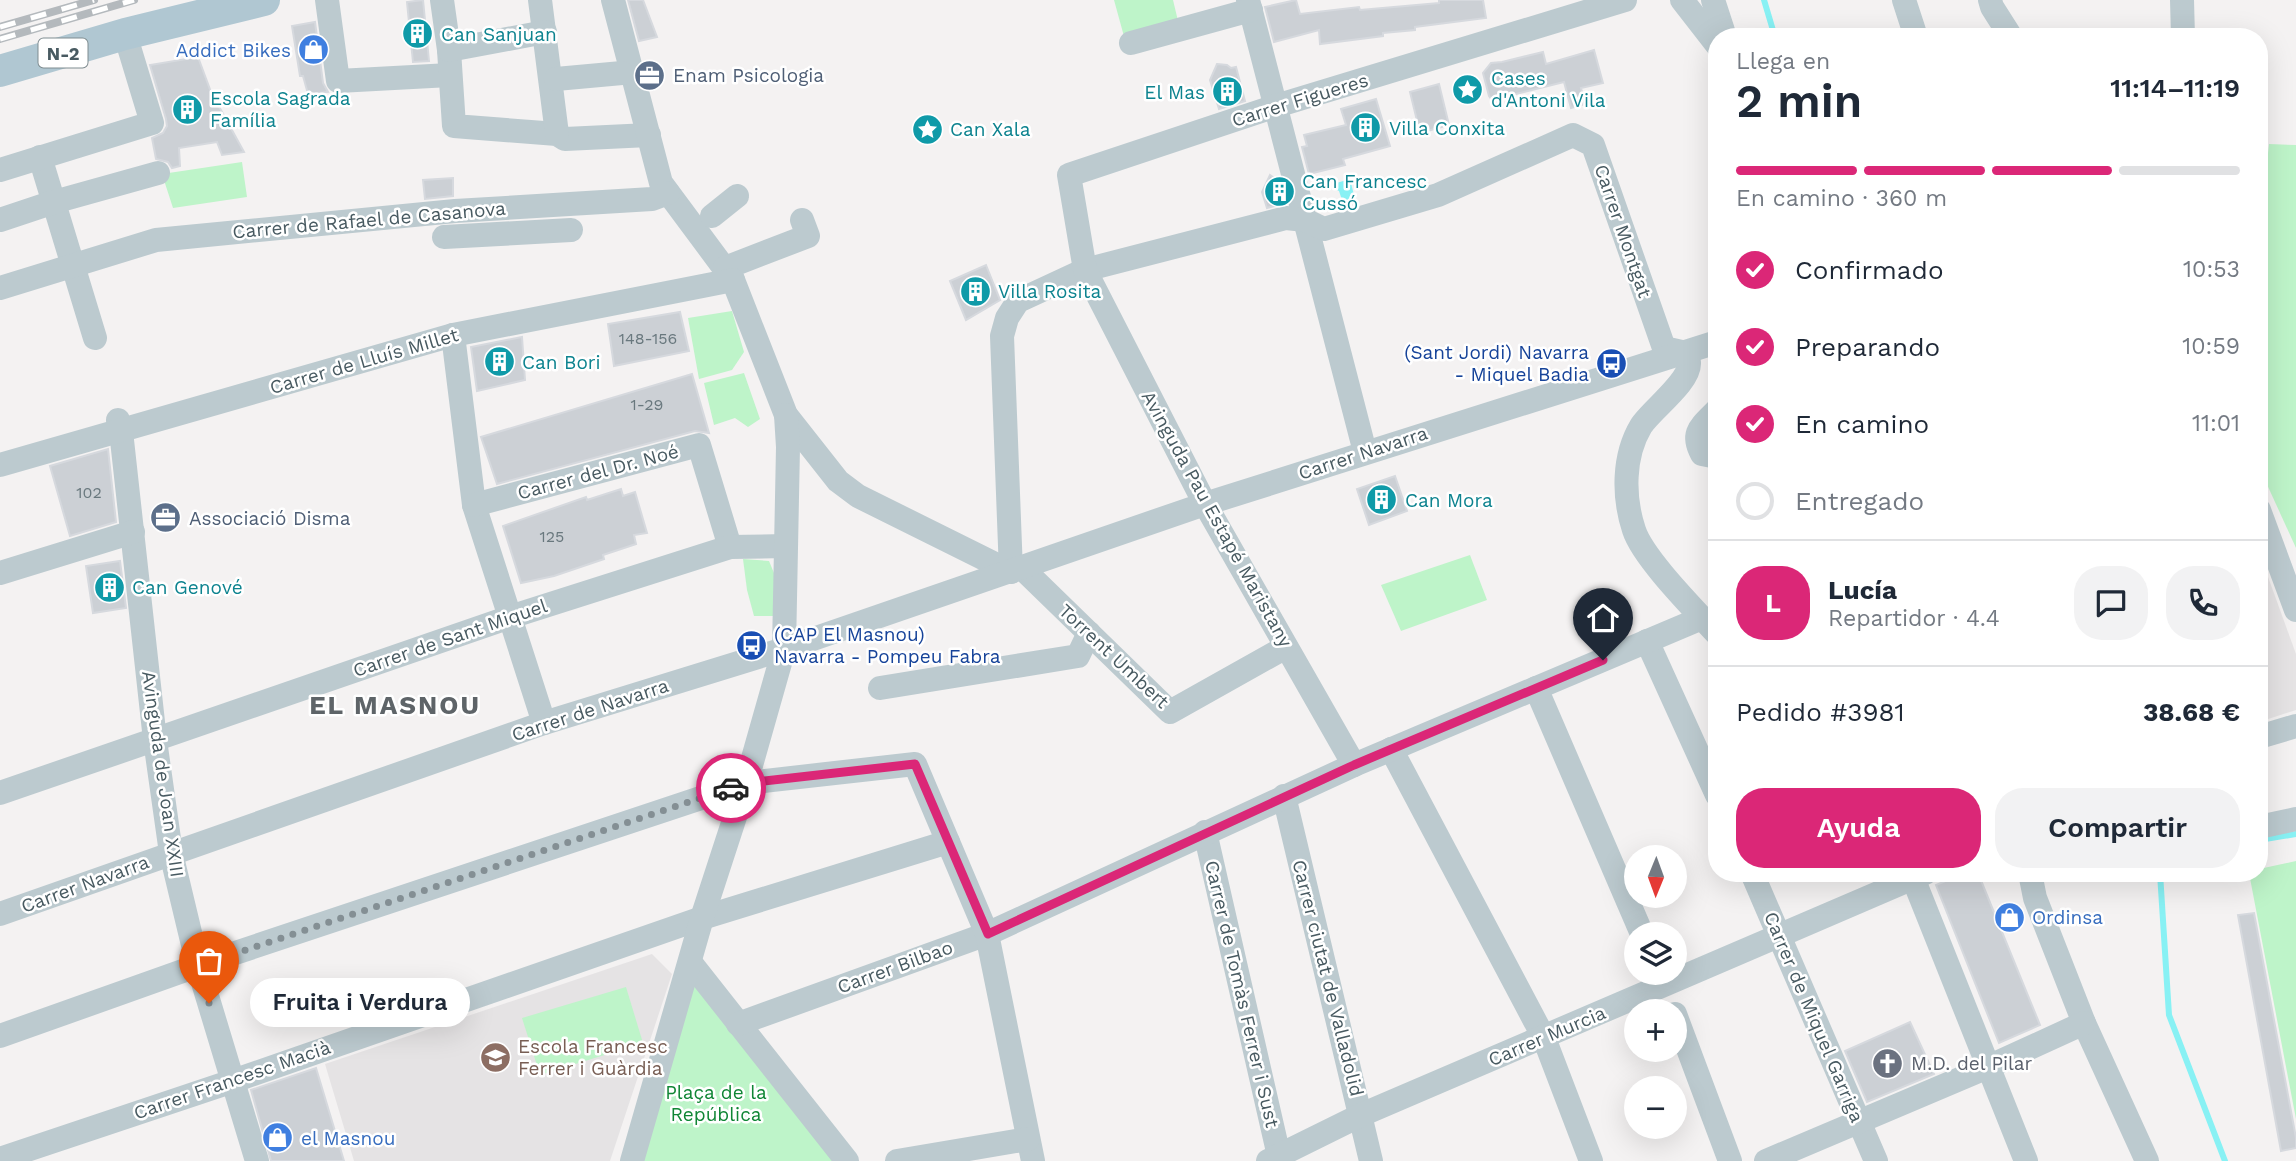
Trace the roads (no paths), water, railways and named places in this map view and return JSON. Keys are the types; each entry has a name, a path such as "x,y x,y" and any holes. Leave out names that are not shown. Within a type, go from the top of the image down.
{"main road":[{"name":"N-2","path":"0,71 125,34 264,0"}],"street":[{"path":"327,0 338,81 450,75"},
{"path":"442,0 449,50 454,126 557,134 565,139 649,135"},
{"path":"540,0 557,134"},
{"path":"613,0 662,183 729,274 786,415 788,447 784,649 632,1161"},
{"name":"Carrer Figueres","path":"1085,270 1069,175 1276,106 1625,0"},
{"path":"1682,0 1708,33"},
{"path":"1713,0 1722,28"},
{"path":"1904,0 1913,28"},
{"path":"1990,0 2005,28"},
{"path":"2182,0 2183,28"},
{"path":"1132,43 1250,5 1365,452"},
{"path":"449,50 545,32"},
{"path":"0,170 152,122 125,34"},
{"path":"556,79 622,73"},
{"name":"Carrer Montgat","path":"1016,570 1002,336 1007,318 1018,301 1085,270 1286,218 1305,220 1324,229 1438,195 1573,135 1593,145 1672,353"},
{"path":"40,157 95,338"},
{"path":"0,220 158,173"},
{"name":"Carrer de Rafael de Casanova","path":"0,288 156,240 455,211 652,199 668,193"},
{"path":"712,216 737,196"},
{"name":"Carrer de Lluís Millet","path":"0,465 119,426 453,335 729,274 808,236 802,220"},
{"path":"444,237 571,230"},
{"name":"Avinguda Pau Estapé Maristany","path":"1085,270 1205,504 1354,765"},
{"path":"453,335 474,505 544,723"},
{"name":"Carrer Navarra","path":"1016,570 1205,504 1672,353 1708,344"},
{"path":"1672,353 1689,365 1684,377 1641,426 1628,459 1627,495 1634,532 1654,563 1708,624"},
{"name":"Torrent Umbert","path":"786,415 838,481 858,496 1016,570 1089,634 1170,712 1286,646"},
{"path":"1708,420 1698,430 1696,444 1702,454 1708,455"},
{"name":"Avinguda de Joan XXIII","path":"119,426 155,740 171,853 198,966 257,1161"},
{"name":"Carrer del Dr. Noé","path":"474,505 699,445 730,547"},
{"path":"0,573 133,533"},
{"path":"2268,534 2296,610"},
{"name":"Carrer de Sant Miquel","path":"0,793 510,617 730,547 786,547"},
{"name":"Carrer de Navarra","path":"171,853 544,723 784,649 1016,570"},
{"name":"Carrer Bilbao","path":"738,1024 988,934 1205,832 1391,749 1647,641 1708,626"},
{"path":"880,688 1078,656 1089,634"},
{"path":"1647,641 1708,774"},
{"path":"1536,688 1637,922"},
{"path":"2268,734 2296,726"},
{"path":"1391,749 1544,1038 1591,1161"},
{"path":"0,1036 198,966 746,783 915,764 988,934 1031,1150 897,1161"},
{"name":"Carrer ciutat de Valladolid","path":"1284,796 1371,1161"},
{"path":"2268,825 2296,819"},
{"name":"Carrer de Tomàs Ferrer i Sust","path":"1205,832 1274,1158"},
{"name":"Carrer Francesc Macià","path":"0,1159 702,918 948,842"},
{"name":"Carrer Navarra","path":"0,914 171,853"},
{"name":"Carrer de Miquel Garriga","path":"1756,882 1876,1161"},
{"name":"Carrer Murcia","path":"1687,970 1781,936 1901,882"},
{"path":"1919,882 1988,1068 2022,1150"},
{"path":"2032,882 2035,898 2084,1023 2147,1161"},
{"path":"2035,898 2038,882"},
{"path":"690,962 847,1161"},
{"name":"Carrer Murcia","path":"1274,1158 1361,1115 1544,1038 1650,985"},
{"path":"1766,1161 1988,1068 2084,1023"},
{"path":"1687,1047 1730,1161"}],"water":[{"path":"1350,179 1356,203 1344,206 1339,191 1333,184"}],"waterway":[{"path":"1764,0 1772,28"},
{"path":"2268,839 2296,834"},
{"path":"2161,882 2169,1015 2225,1161"}],"railway":[{"path":"0,27 94,0"},
{"path":"0,39 134,0"}],"place":[{"name":"Can Sanjuan","path":"418,34"},
{"name":"Addict Bikes","path":"314,50"},
{"name":"Enam Psicologia","path":"650,75"},
{"name":"Cases d'Antoni Vila","path":"1468,89"},
{"name":"El Mas","path":"1228,92"},
{"name":"Escola Sagrada Família","path":"187,109"},
{"name":"Villa Conxita","path":"1366,128"},
{"name":"Can Xala","path":"927,129"},
{"name":"Can Francesc Cussó","path":"1279,192"},
{"name":"Villa Rosita","path":"975,291"},
{"name":"Can Bori","path":"499,362"},
{"name":"(Sant Jordi) Navarra - Miquel Badia","path":"1612,363"},
{"name":"Can Mora","path":"1382,500"},
{"name":"Associació Disma","path":"166,518"},
{"name":"Can Genové","path":"109,587"},
{"name":"(CAP El Masnou) Navarra - Pompeu Fabra","path":"751,645"},
{"name":"Ordinsa","path":"2009,917"},
{"name":"Fruita i Verdura","path":"209,1003"},
{"name":"Escola Francesc Ferrer i Guàrdia","path":"495,1057"},
{"name":"M.D. del Pilar","path":"1888,1063"},
{"name":"el Masnou","path":"278,1138"}],"district":[{"name":"EL MASNOU","path":"395,705"}],"park label":[{"name":"Plaça de la República","path":"716,1103"}]}
